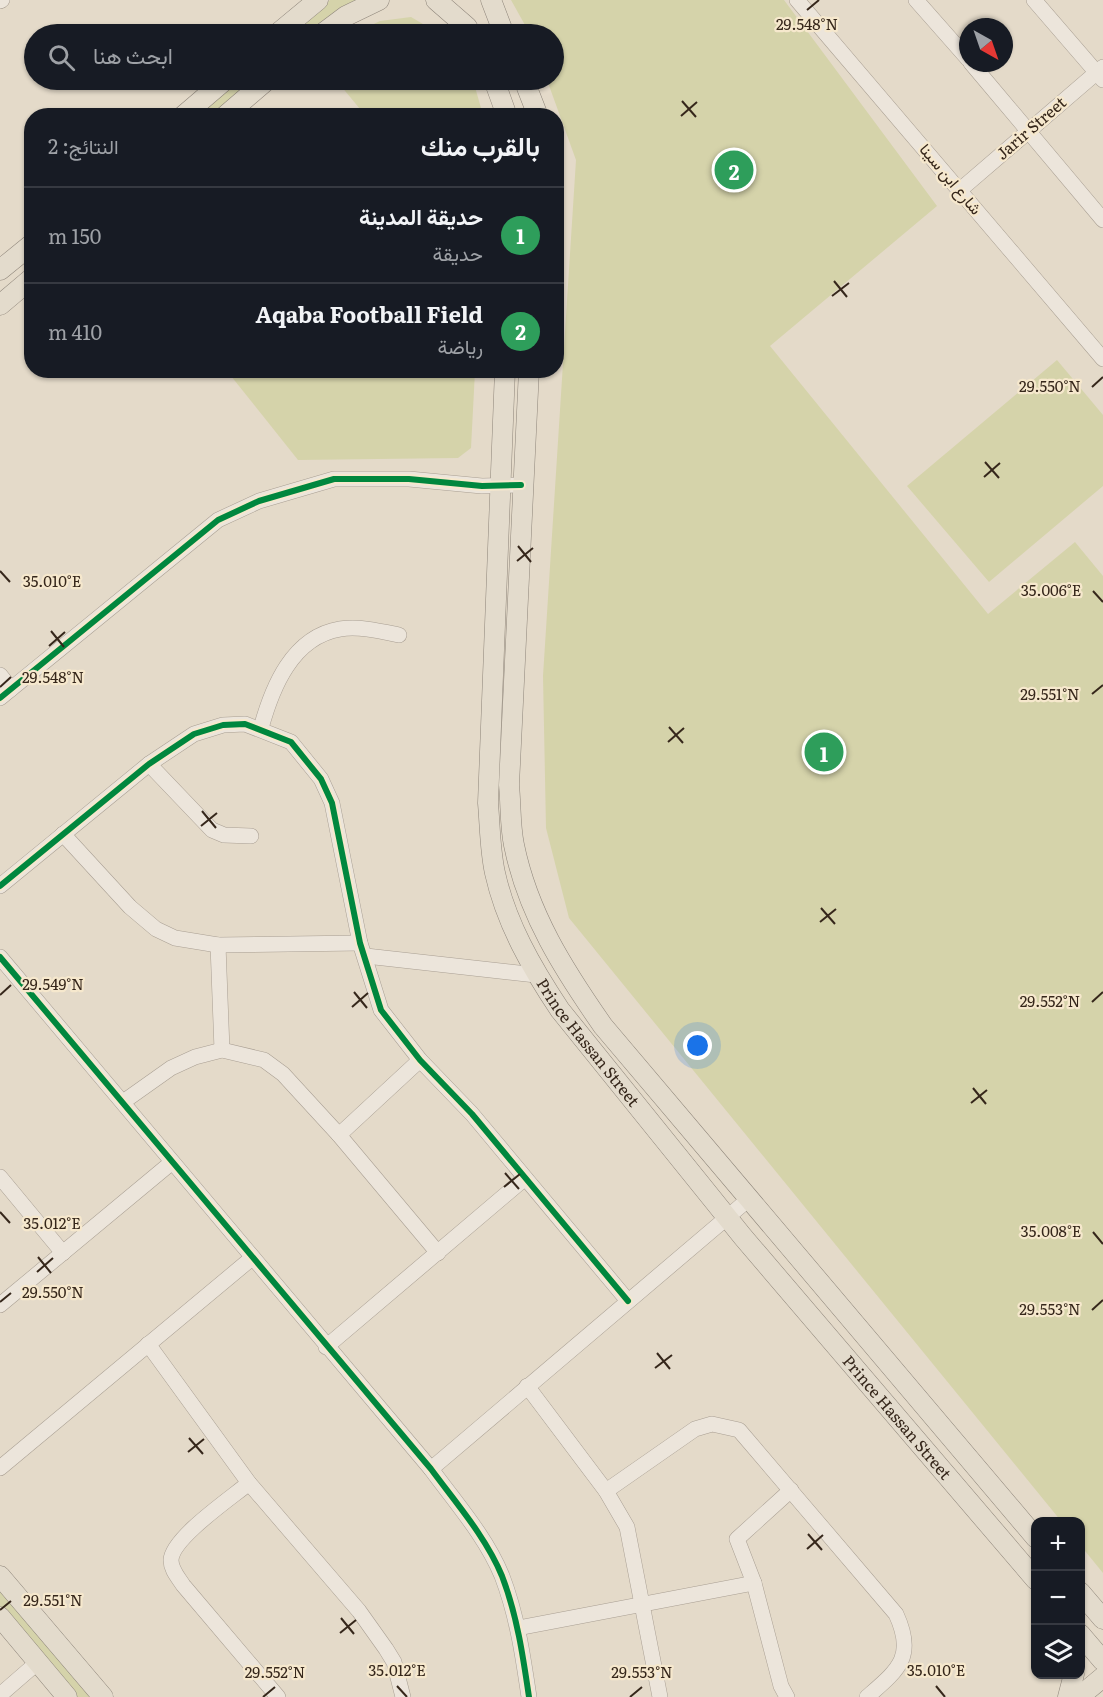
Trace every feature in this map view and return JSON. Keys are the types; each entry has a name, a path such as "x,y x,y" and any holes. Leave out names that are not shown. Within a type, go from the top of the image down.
{"main road":[{"path":"289,24 318,0"},
{"path":"335,24 346,16 379,0"},
{"path":"436,0 464,24"},
{"path":"490,0 500,24"},
{"path":"192,108 213,90"},
{"path":"234,108 255,90"},
{"path":"498,90 504,108"},
{"path":"528,90 535,108"},
{"path":"0,270 24,250"},
{"path":"0,305 24,285"},
{"name":"Prince Hassan Street","path":"505,378 488,803 494,871 507,915 536,975 560,1010 728,1217 1031,1575"},
{"name":"Prince Hassan Street","path":"528,378 521,485 509,785 514,844 527,894 548,943 603,1026 1031,1533"},
{"path":"0,1576 103,1697"},
{"path":"1085,1598 1103,1619"},
{"path":"0,1617 67,1697"},
{"path":"1085,1640 1103,1661"},
{"path":"1080,1697 1103,1677"},
{"path":"1068,1697 1073,1679"}],"street":[{"name":"شارع ابن سينا","path":"797,0 1103,359"},
{"path":"916,0 959,49"},
{"path":"1034,0 1101,73"},
{"path":"979,72 1103,220"},
{"name":"Jarir Street","path":"960,190 1029,129 1101,73"},
{"path":"0,675 5,693 218,520 259,501 334,479 409,479 500,487 521,485"},
{"path":"261,728 270,694 279,675 293,657 314,640 338,629 363,628 399,634"},
{"path":"0,886 149,764 194,734 213,728 245,724 261,728 291,742 321,779 332,803 363,950 381,1010 420,1060 472,1114 628,1301"},
{"path":"149,764 212,830 224,835 251,836"},
{"path":"63,834 130,908 156,929 175,938 218,945 363,950 536,975"},
{"path":"218,945 222,1050"},
{"path":"0,957 431,1469 476,1529 502,1575 518,1628 529,1697"},
{"path":"123,1102 171,1068 195,1057 222,1050 264,1060 283,1074 339,1135 438,1253"},
{"path":"339,1135 420,1060"},
{"path":"0,1305 171,1162"},
{"path":"0,1177 63,1253"},
{"path":"326,1347 524,1179"},
{"path":"431,1469 750,1198"},
{"path":"0,1468 252,1258"},
{"path":"148,1344 249,1483 358,1611 386,1649 394,1662 404,1697"},
{"path":"526,1386 606,1491 627,1527 660,1697"},
{"path":"606,1491 695,1429 712,1424 726,1425 739,1430 896,1614 904,1630 903,1661 894,1673 867,1697"},
{"path":"249,1483 182,1538 171,1559 173,1571 183,1585 279,1697"},
{"path":"787,1697 781,1686 754,1583 736,1539 791,1490"},
{"path":"518,1628 754,1583"},
{"path":"0,1695 38,1662"}],"shaded area":[{"path":"330,0 357,0 323,24 301,24"},
{"path":"511,0 784,0 937,206 770,346 988,614 1075,542 1103,576 1103,1573 1085,1551 1085,1517 1058,1517 569,918 546,828 543,676 562,378 564,378 576,160 564,127 564,108 557,108 551,90 564,90 564,24 524,24"},
{"path":"411,17 423,24 374,24"},
{"path":"224,90 243,90 221,108 203,108"},
{"path":"344,90 476,90 481,108 359,108"},
{"path":"1057,360 1103,415 1103,486 989,582 907,486"},
{"path":"233,378 475,378 471,448 458,458 298,460"},
{"path":"0,1587 94,1697 76,1697 0,1608"}],"cycle path":[{"path":"0,698 218,520 259,501 334,479 409,479 482,486 521,485"},
{"path":"0,886 149,764 194,734 223,725 245,724 291,742 321,779 332,803 360,943 381,1010 420,1060 472,1114 628,1301"},
{"path":"0,957 431,1469 470,1521 488,1548 502,1576 519,1636 529,1697"}],"place":[{"name":"Aqaba Football Field","path":"734,170"},
{"name":"حديقة المدينة","path":"824,752"}]}
